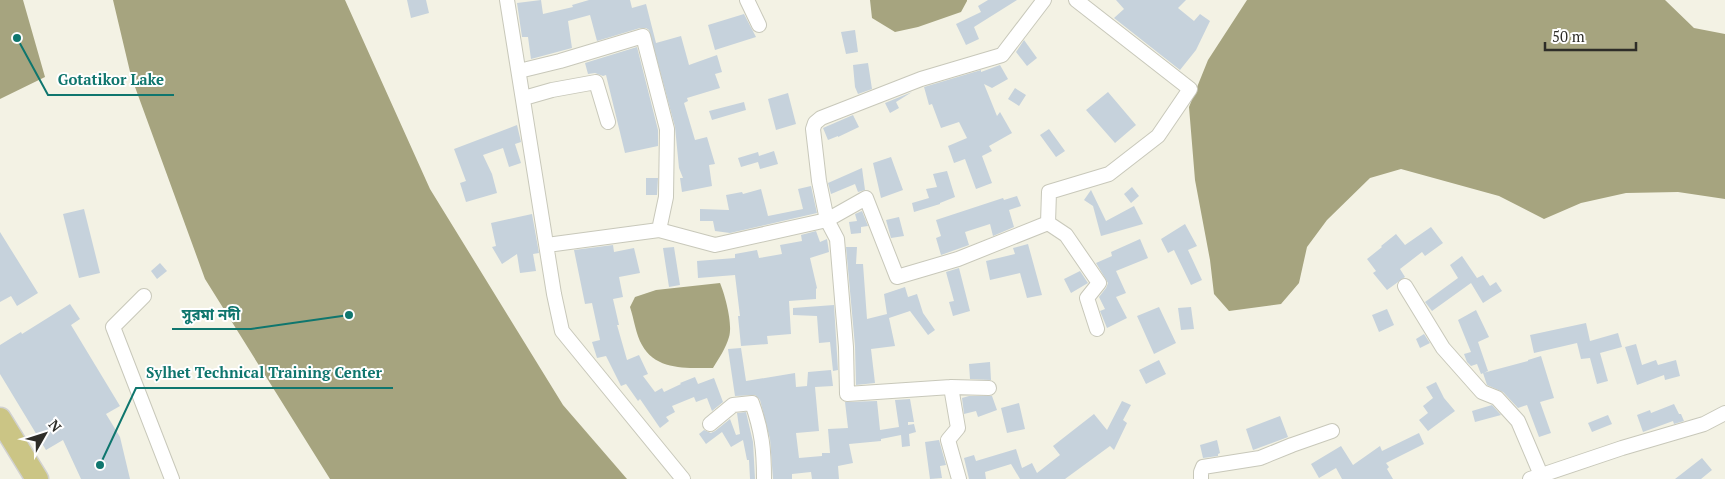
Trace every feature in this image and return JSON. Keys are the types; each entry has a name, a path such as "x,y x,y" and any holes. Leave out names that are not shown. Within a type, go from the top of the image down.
{"main road":[{"path":"0,419 9,448 23,479"},
{"path":"9,448 37,479"}],"street":[{"path":"507,0 562,331 683,479"},
{"path":"747,0 759,25"},
{"path":"990,388 952,387 847,394 846,347 837,239 827,220 819,181 813,129 815,123 820,118 921,79 1002,55 1044,0"},
{"path":"1048,223 1049,192 1109,174 1158,136 1190,89 1076,0"},
{"path":"519,71 560,61 643,36 667,129 666,197 659,230"},
{"path":"524,98 552,90 596,82 608,122"},
{"path":"547,245 659,230 715,245 827,220 866,198 896,277 958,259 1048,223"},
{"path":"1048,223 1066,235 1099,283 1087,298 1097,328"},
{"path":"1406,286 1443,348 1482,392 1498,398 1518,421 1536,477 1622,448 1704,424 1725,413"},
{"path":"144,296 113,327 172,479"},
{"path":"952,387 958,428 948,440 959,479"},
{"path":"710,424 733,405 752,403 760,426 764,452 764,479"},
{"path":"1201,479 1203,467 1260,458 1292,444 1332,431"}],"shaded area":[{"path":"0,0 23,0 45,77 0,99"},
{"path":"113,0 345,0 430,189 563,405 627,479 330,479 205,279 131,76"},
{"path":"870,0 967,1 961,12 918,27 895,32 872,18"},
{"path":"1247,0 1665,0 1694,28 1725,34 1725,199 1678,192 1626,193 1581,203 1544,219 1499,196 1401,169 1370,178 1327,220 1307,247 1299,283 1281,304 1229,311 1214,294 1210,260 1195,180 1189,107 1208,60"},
{"path":"720,283 728,310 730,331 726,345 713,368 683,368 655,360 642,345 638,337 630,307 635,297 656,290"}],"building":[{"path":"407,0 426,0 429,13 411,18"},
{"path":"541,0 543,14 573,7 572,5 589,0 630,0 632,8 646,4 656,43 681,36 689,65 717,55 722,72 715,74 720,88 687,98 688,101 684,103 695,140 707,137 715,164 709,165 712,186 682,192 680,178 683,178 679,168 675,127 649,30 640,28 597,41 590,15 568,21 572,48 531,59 528,37 522,37 517,3"},
{"path":"988,0 1017,0 974,27 979,39 966,45 956,24 981,12 978,6"},
{"path":"1116,0 1186,0 1178,8 1194,21 1200,14 1210,21 1196,50 1180,70 1114,18 1124,9"},
{"path":"744,14 756,37 715,50 708,25"},
{"path":"855,30 858,52 846,54 841,32"},
{"path":"1024,40 1037,58 1027,66 1016,52"},
{"path":"637,47 658,130 658,146 625,153 606,75 588,74 585,63"},
{"path":"868,63 872,89 858,94 855,87 853,65"},
{"path":"1000,65 1008,79 992,88 984,84 997,116 1000,112 1012,133 989,146 992,151 982,156 992,183 976,189 965,159 954,163 948,146 967,138 959,122 941,128 932,104 929,105 924,87"},
{"path":"1015,88 1026,95 1019,106 1008,99"},
{"path":"912,92 896,102 899,108 890,113 885,103"},
{"path":"1108,92 1136,125 1115,143 1086,110"},
{"path":"788,93 796,124 776,130 768,99"},
{"path":"744,102 746,110 712,120 709,111"},
{"path":"853,115 859,127 828,140 823,128"},
{"path":"517,125 521,142 515,144 521,163 509,167 503,148 483,155 492,174 497,193 466,202 460,183 466,181 454,149"},
{"path":"1049,129 1065,151 1056,157 1040,135"},
{"path":"774,151 778,164 760,169 758,162 741,167 738,158 758,152 759,156"},
{"path":"891,157 903,190 881,198 873,163"},
{"path":"862,168 865,190 858,192 855,184 831,194 828,183"},
{"path":"947,171 955,197 914,212 912,203 929,198 926,189 937,187 933,174"},
{"path":"646,178 658,178 657,195 646,195"},
{"path":"811,186 817,213 730,233 715,231 713,221 700,221 700,209 729,210 726,195 742,192 743,194 761,189 768,216 803,209 798,189"},
{"path":"1132,187 1139,196 1131,203 1124,194"},
{"path":"1091,190 1106,221 1134,206 1143,224 1101,236 1093,206 1084,200"},
{"path":"1017,196 1021,206 1009,210 1014,227 993,236 990,224 965,232 969,245 941,255 936,238 941,236 936,220 1003,198 1004,200"},
{"path":"84,209 100,273 79,278 63,214"},
{"path":"862,211 868,226 861,227 861,233 851,234 849,222 857,221 855,214"},
{"path":"532,214 539,253 533,254 536,271 520,273 517,254 502,264 492,247 496,246 491,223"},
{"path":"899,217 904,236 891,238 886,220"},
{"path":"1185,224 1197,246 1188,250 1202,280 1191,285 1174,250 1168,253 1161,239"},
{"path":"1431,227 1443,243 1425,256 1422,252 1400,269 1405,277 1387,290 1373,273 1376,271 1367,259 1396,234 1405,245"},
{"path":"816,231 820,242 827,239 829,252 810,258 817,288 816,299 789,301 791,334 767,336 768,344 741,346 738,316 740,316 735,275 698,278 697,261 735,258 735,254 757,250 759,258 782,254 780,245 802,241 801,235"},
{"path":"0,232 38,293 17,306 11,296 0,302"},
{"path":"1140,239 1148,258 1116,271 1126,293 1116,297 1127,318 1107,328 1100,311 1105,309 1099,297 1108,283 1096,263 1112,256 1111,252"},
{"path":"1028,244 1042,295 1027,298 1020,273 990,280 986,261 1015,254 1013,248"},
{"path":"613,245 614,252 634,248 640,273 619,277 623,297 613,299 619,325 617,325 627,360 639,355 648,374 643,376 655,392 662,388 664,392 695,377 698,384 714,378 723,402 712,411 707,398 696,402 694,397 672,406 675,412 666,417 669,421 660,428 640,399 638,401 626,384 621,386 606,356 597,358 592,342 600,340 592,303 585,304 574,250"},
{"path":"674,247 680,285 669,287 663,248"},
{"path":"846,247 857,247 856,264 863,264 867,319 887,314 884,294 905,287 908,297 917,294 923,313 935,330 928,335 910,311 889,318 895,346 871,349 875,383 856,385 855,346"},
{"path":"1462,256 1477,278 1483,275 1490,286 1496,282 1502,291 1483,303 1471,283 1432,311 1425,302 1458,278 1450,265"},
{"path":"160,263 167,271 157,279 151,271"},
{"path":"959,268 970,311 953,316 949,302 954,301 946,272"},
{"path":"1080,271 1088,283 1071,293 1064,279"},
{"path":"70,304 80,319 71,325 120,406 106,414 120,437 130,479 81,479 63,440 46,450 0,374 0,345 21,332 22,334"},
{"path":"834,305 838,370 833,371 830,342 819,343 817,316 793,315 793,308"},
{"path":"1159,307 1176,343 1154,354 1137,316"},
{"path":"1191,307 1194,329 1181,330 1178,308"},
{"path":"1387,309 1394,325 1379,332 1372,315"},
{"path":"1476,310 1489,337 1478,342 1488,371 1481,374 1477,364 1471,366 1467,362 1464,354 1471,352 1458,320"},
{"path":"1586,323 1590,341 1618,333 1622,347 1600,353 1608,381 1597,384 1590,358 1581,359 1577,343 1534,353 1530,335"},
{"path":"1424,334 1430,343 1420,348 1416,339"},
{"path":"1636,344 1642,365 1656,360 1658,365 1676,360 1680,376 1665,380 1664,375 1637,385 1625,347"},
{"path":"741,348 746,381 795,373 796,387 807,386 808,372 831,370 833,386 815,387 819,431 796,433 799,458 822,456 822,453 830,453 828,429 848,428 845,402 877,401 880,430 899,427 895,400 910,399 914,422 908,422 908,425 914,424 916,432 909,434 910,446 902,447 901,435 881,439 881,441 849,444 853,463 838,466 839,479 812,479 811,472 792,474 792,479 773,479 770,439 760,400 755,395 735,396 728,349"},
{"path":"1541,356 1554,398 1540,402 1551,433 1539,437 1527,405 1518,408 1503,392 1487,385 1483,373"},
{"path":"1159,360 1166,374 1146,384 1139,370"},
{"path":"990,362 991,380 970,379 969,364"},
{"path":"1436,382 1444,398 1455,411 1428,431 1419,420 1428,413 1423,406 1433,398 1426,387"},
{"path":"969,396 992,396 997,410 978,417 976,411 964,414 962,398"},
{"path":"1122,401 1131,405 1123,420 1127,423 1114,450 1110,446 1065,479 1020,479 1011,464 985,472 986,479 969,479 964,458 974,455 976,461 1016,449 1022,468 1032,463 1037,473 1060,455 1053,446 1094,414 1107,430"},
{"path":"1019,403 1025,429 1007,433 1001,408"},
{"path":"1674,404 1684,421 1674,424 1673,421 1643,432 1637,415 1650,410 1651,413"},
{"path":"1492,405 1501,415 1475,422 1472,411"},
{"path":"746,412 753,442 755,479 750,479 749,460 747,460 743,440 731,447 722,432 706,444 699,434 704,430 711,433 730,419 736,435 740,434 737,413"},
{"path":"1608,415 1612,424 1592,432 1588,423"},
{"path":"1280,416 1288,437 1253,450 1246,429"},
{"path":"1419,433 1424,444 1386,463 1393,479 1342,479 1336,468 1319,478 1311,464 1341,446 1353,465 1380,446 1382,451"},
{"path":"939,440 946,465 940,466 942,478 930,479 925,442"},
{"path":"1217,440 1220,453 1218,456 1203,458 1200,445"},
{"path":"1702,458 1712,470 1701,479 1675,479"}],"place":[{"name":"Gotatikor Lake","path":"17,38"},
{"name":"সুরমা নদী","path":"349,315"},
{"name":"Sylhet Technical Training Center","path":"100,465"}]}
